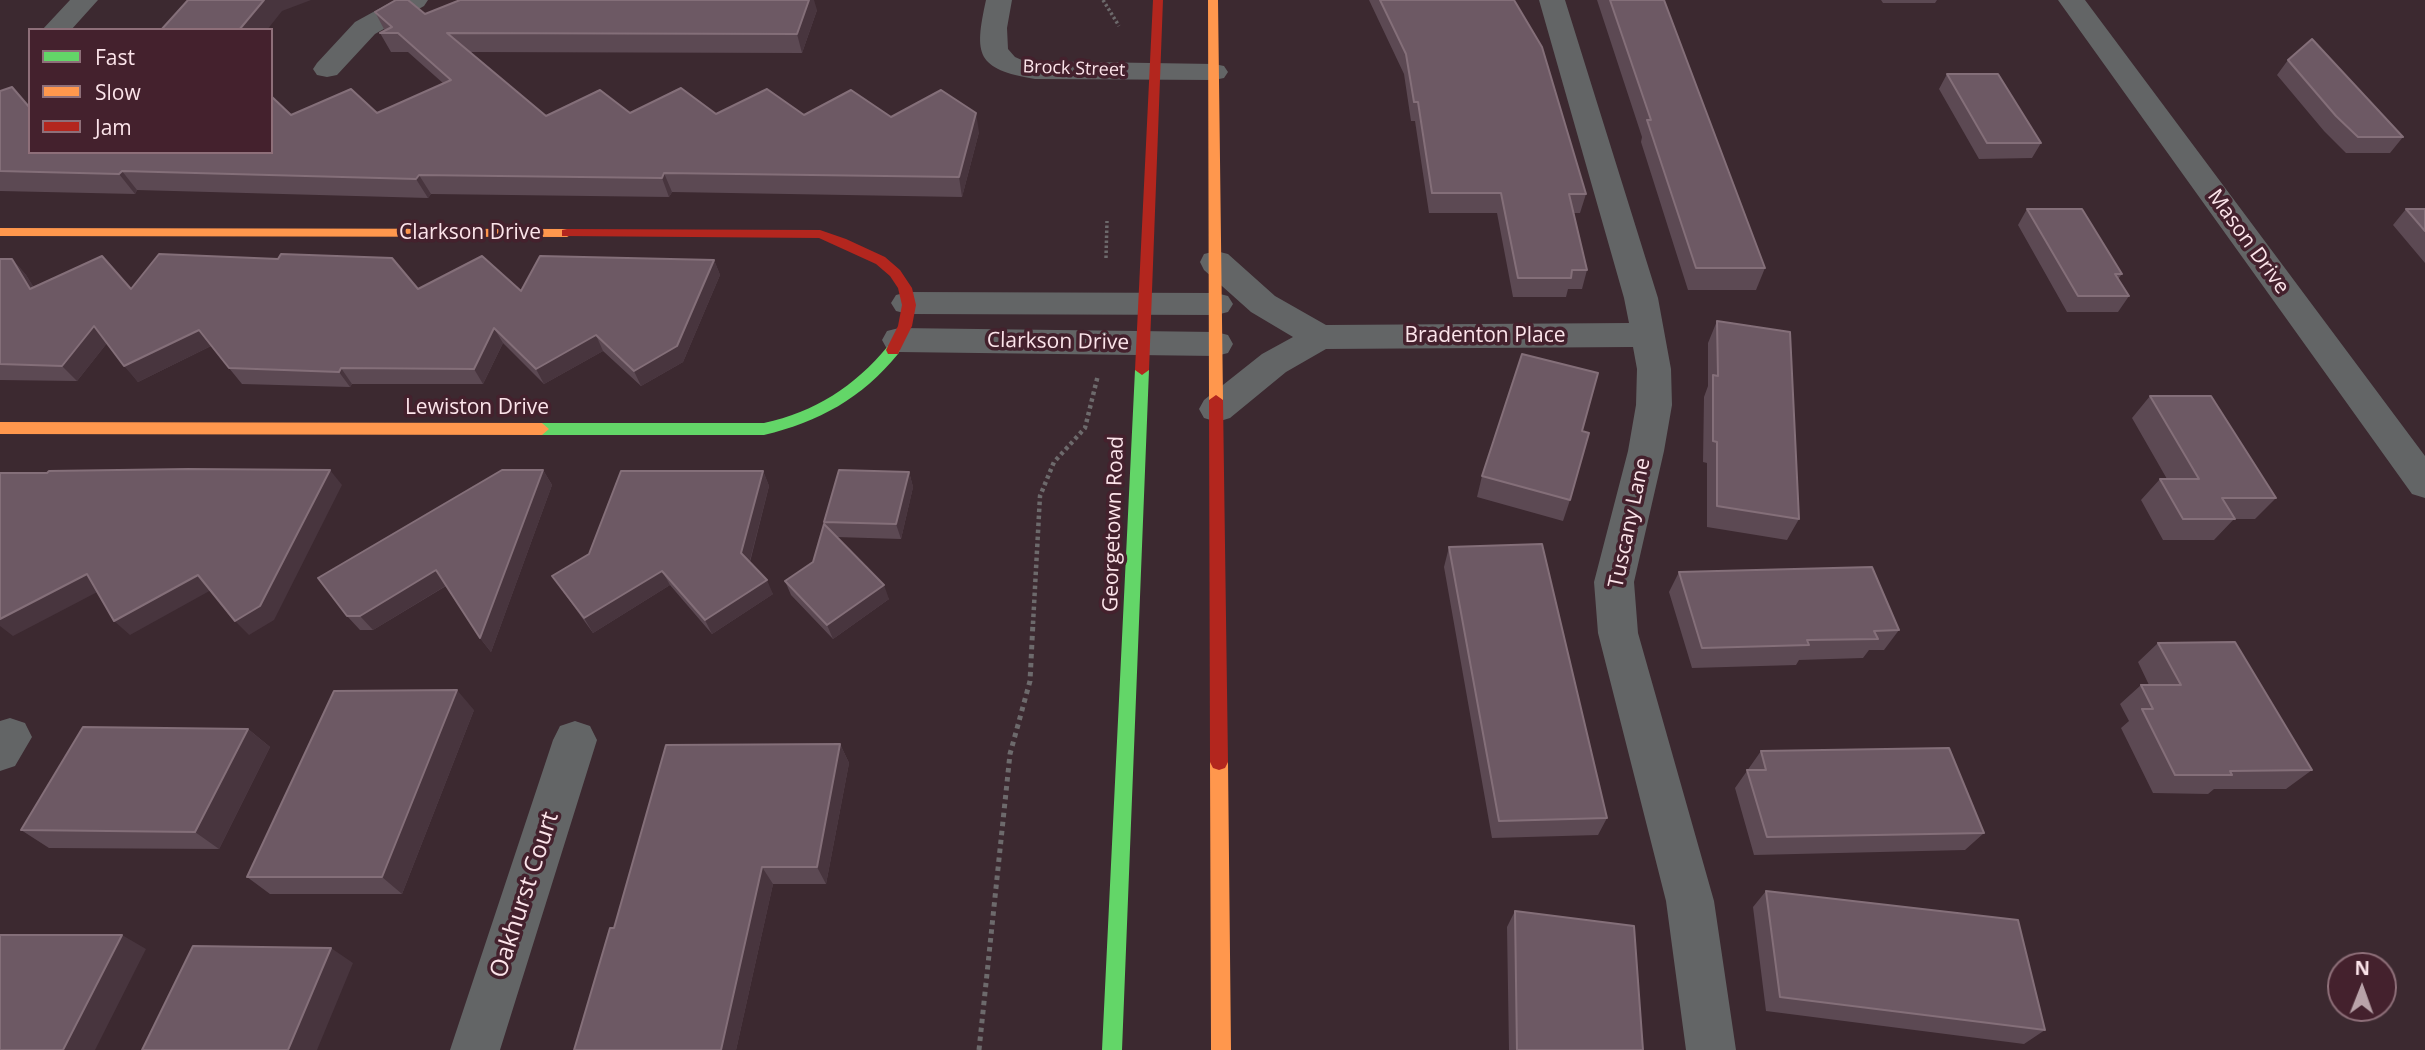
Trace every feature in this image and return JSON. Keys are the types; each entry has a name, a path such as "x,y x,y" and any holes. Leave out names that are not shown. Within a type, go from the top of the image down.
{"main road":[{"name":"Georgetown Road","path":"1112,1050 1157,0"},
{"path":"1213,0 1221,1050"},
{"name":"Clarkson Drive","path":"0,232 820,234 863,248 887,264 903,286 905,321"},
{"name":"Lewiston Drive","path":"0,428 764,429 807,418 844,399 877,372 892,355 905,321"}],"street":[{"path":"57,28 85,0"},
{"path":"327,69 365,28 415,0"},
{"name":"Brock Street","path":"999,0 992,38 995,58 1001,62 1035,71 1214,72"},
{"name":"Tuscany Lane","path":"1552,0 1614,203 1649,335 1654,369 1654,405 1646,451 1620,549 1613,601 1618,633 1690,901 1711,1050"},
{"name":"Mason Drive","path":"2071,0 2425,484"},
{"path":"1216,262 1263,304 1320,337"},
{"name":"Clarkson Drive","path":"905,321 1144,303 1216,304"},
{"name":"Clarkson Drive","path":"905,321 1142,343 1216,344"},
{"name":"Bradenton Place","path":"1320,337 1649,335"},
{"path":"1217,409 1274,363 1320,337"},
{"name":"Oakhurst Court","path":"475,1050 575,740"}],"path":[{"path":"1103,0 1120,29"},
{"path":"979,1050 1010,754 1030,681 1040,496 1054,462 1085,428 1098,378"}],"building":[{"path":"188,0 264,0 241,28 163,28"},
{"path":"396,0 408,0 425,14 460,0 809,0 797,34 447,33 546,116 600,90 630,113 681,88 716,114 767,89 804,115 851,90 891,117 941,90 976,113 959,177 664,173 662,178 419,175 416,179 122,171 119,174 0,171 0,91 12,87 28,106 28,154 273,154 273,98 291,115 351,89 377,113 451,80 398,33 380,33 392,27 375,12"},
{"path":"1380,0 1514,0 1542,47 1586,194 1569,194 1587,270 1572,270 1571,278 1518,278 1501,193 1432,193 1418,102 1414,102 1406,54"},
{"path":"1610,0 1664,0 1765,268 1696,268 1647,120 1651,120"},
{"path":"2312,39 2403,137 2358,137 2336,116 2288,60"},
{"path":"1947,74 1998,74 2041,143 1987,143"},
{"path":"2027,209 2082,209 2122,274 2115,274 2129,296 2078,296"},
{"path":"2406,209 2425,209 2425,231"},
{"path":"159,254 278,259 281,254 392,258 418,289 482,256 521,291 540,256 714,260 677,346 634,371 596,335 536,369 494,328 474,369 341,368 339,372 229,368 199,330 124,366 94,326 62,366 0,364 0,259 12,259 30,289 102,256 131,289"},
{"path":"1717,321 1790,332 1799,519 1717,506 1713,375 1718,376"},
{"path":"1522,354 1598,373 1582,431 1589,433 1570,500 1482,476"},
{"path":"2150,396 2211,396 2276,498 2222,498 2235,519 2183,519 2160,479 2199,479"},
{"path":"188,469 330,470 260,606 235,621 198,575 114,621 87,574 0,619 0,473"},
{"path":"502,470 543,470 480,638 436,570 360,616 347,616 318,578"},
{"path":"839,470 909,472 896,524 824,522"},
{"path":"621,471 763,471 741,553 767,580 705,620 662,571 584,618 552,576 589,554"},
{"path":"824,524 884,585 827,625 785,581 813,562"},
{"path":"1542,544 1607,818 1499,821 1449,547"},
{"path":"1872,567 1899,630 1874,631 1878,639 1807,640 1809,645 1702,648 1679,572"},
{"path":"2235,642 2312,770 2175,775 2142,709 2153,709 2141,685 2181,685 2158,643"},
{"path":"457,690 382,877 247,877 334,691"},
{"path":"83,727 248,729 195,832 21,830"},
{"path":"840,744 817,867 762,867 721,1050 574,1050 610,928 614,928 666,745"},
{"path":"1949,748 1984,833 1767,837 1747,770 1766,770 1761,751"},
{"path":"1766,891 2018,920 2045,1030 1780,997"},
{"path":"1515,911 1634,926 1643,1050 1517,1050"},
{"path":"0,935 122,935 63,1050 0,1050"},
{"path":"193,946 331,948 288,1050 142,1050"}],"traffic: fast":[{"path":"542,429 764,429 783,425 819,411 852,392 893,350"},
{"path":"1112,1050 1142,370"}],"traffic: slow":[{"path":"1213,0 1216,400"},
{"path":"0,232 567,233"},
{"path":"0,428 542,429"},
{"path":"1219,762 1221,1050"}],"traffic: jam":[{"path":"1142,370 1158,0"},
{"path":"567,233 820,234 862,250 880,261 895,273 905,288 909,305 905,326 893,350"},
{"path":"1216,400 1219,762"}]}
